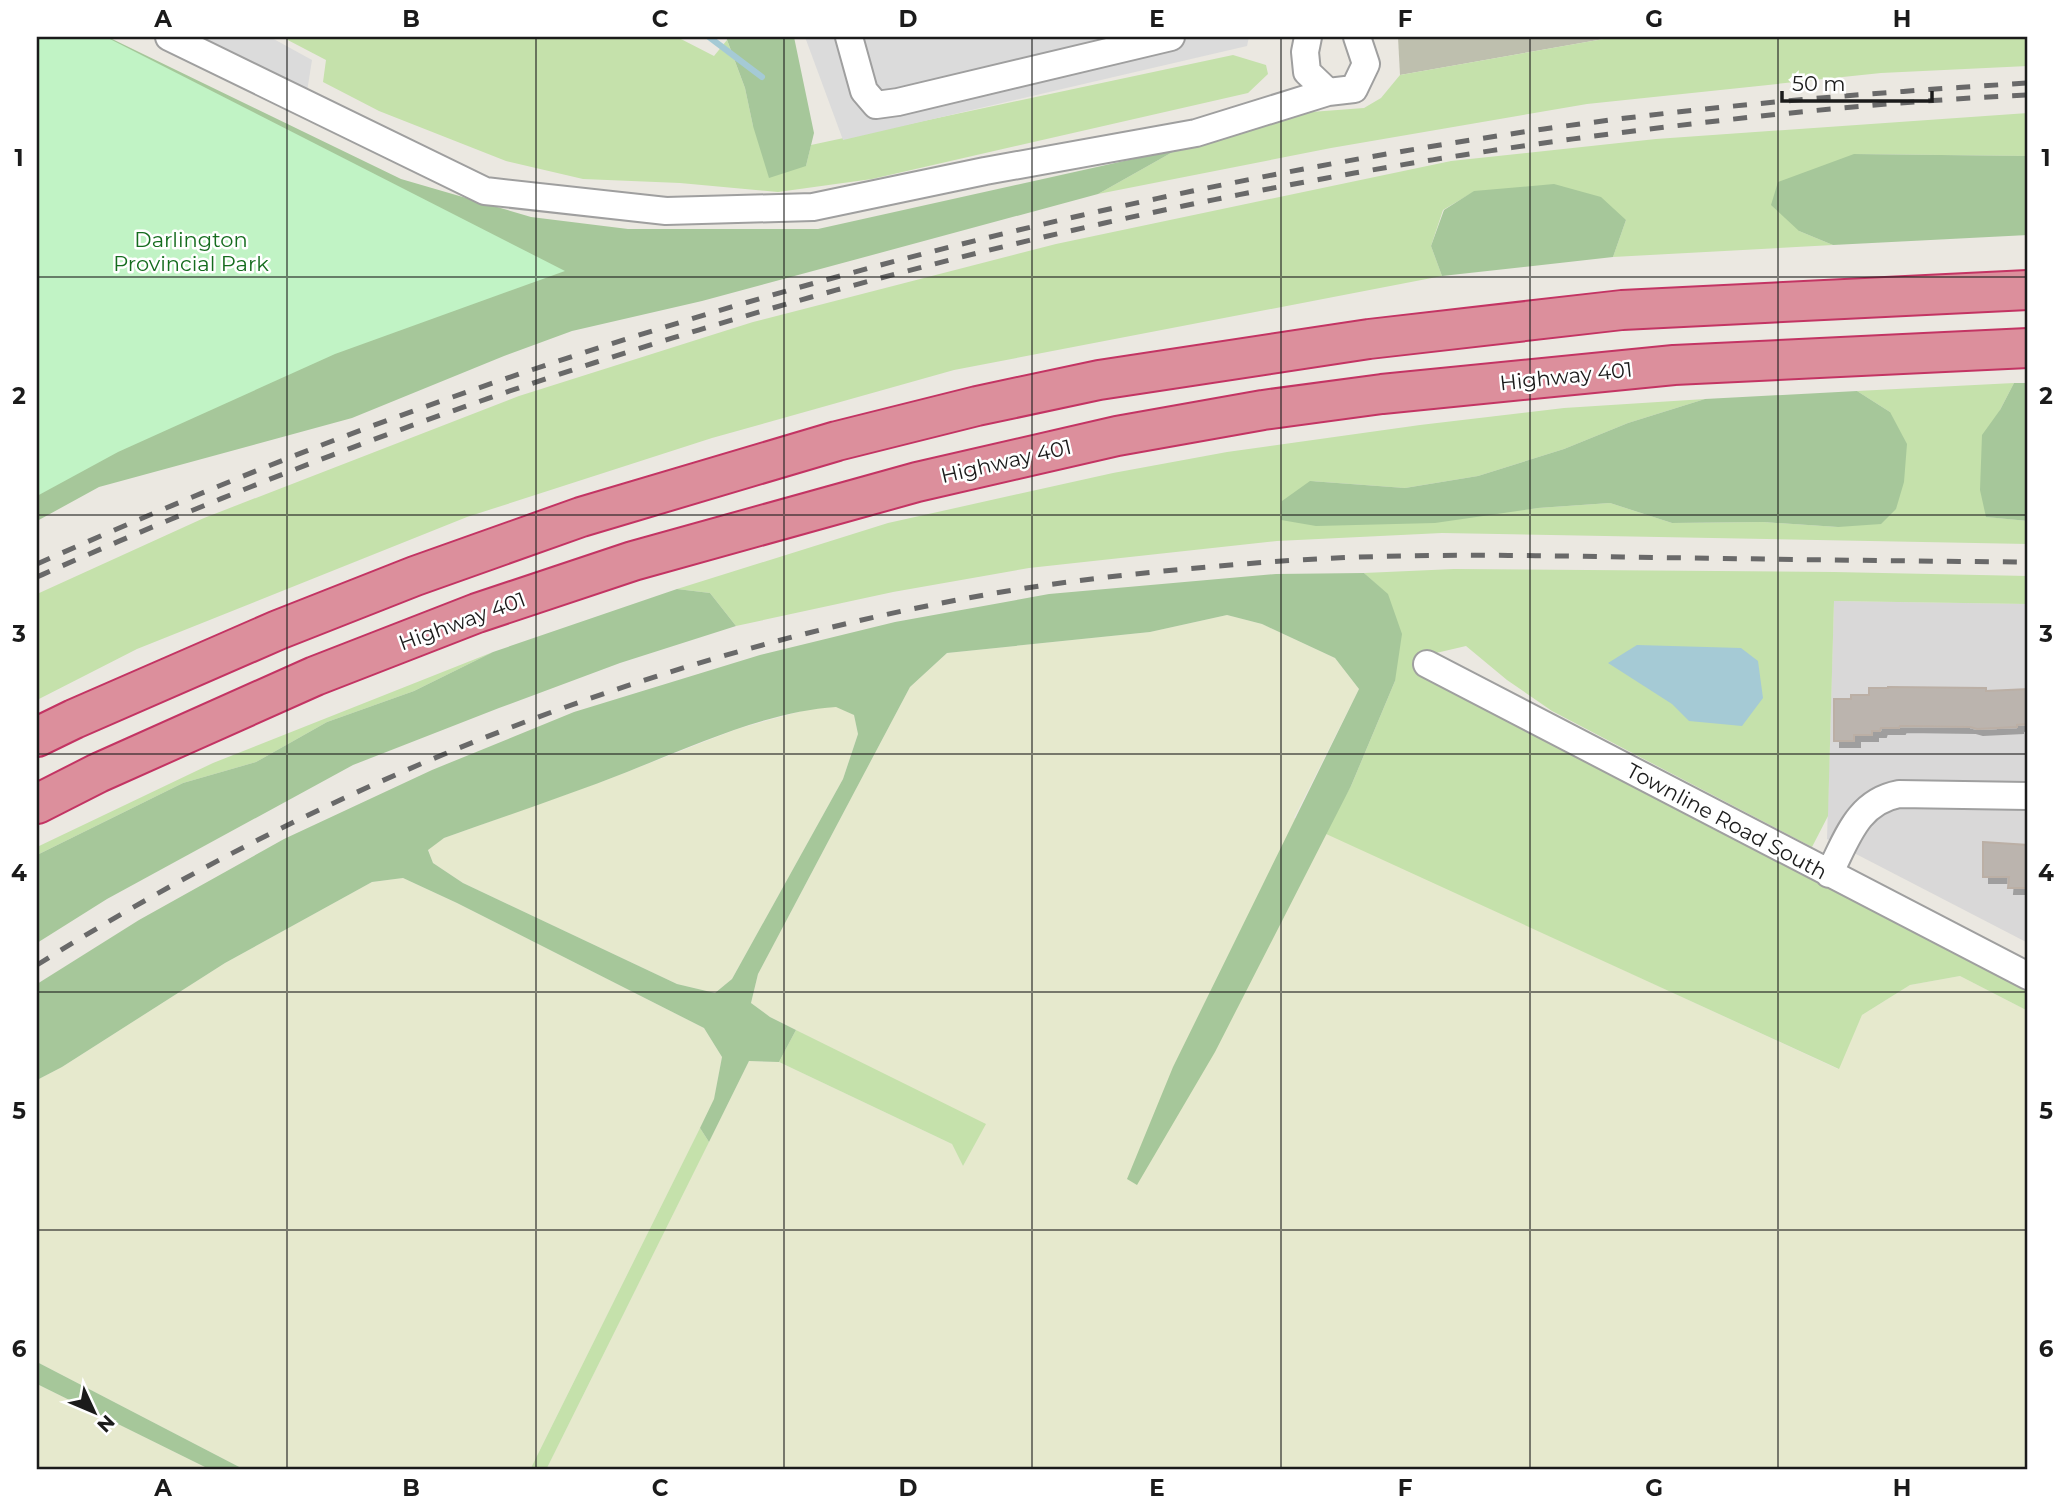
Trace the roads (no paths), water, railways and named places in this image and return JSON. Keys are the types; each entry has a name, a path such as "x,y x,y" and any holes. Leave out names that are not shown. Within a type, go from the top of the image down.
{"highway":[{"path":"37,737 278,630 415,576 581,517 837,441 977,406 1099,380 1369,338 1609,312 2028,290"},
{"name":"Highway 401","path":"37,804 98,773 315,676 477,613 634,561 904,485 1091,442 1263,410 1410,391 1674,365 2028,348"}],"street":[{"path":"169,37 485,191 666,211 813,207 985,171 1196,134 1328,92 1354,89 1367,64 1357,37"},
{"path":"849,37 864,91 876,105 1171,37"},
{"path":"1308,37 1305,51 1307,72 1328,92"},
{"name":"Townline Road South","path":"1427,664 2028,976"},
{"path":"1829,874 1856,822 1870,805 1886,797 1899,794 2028,796"}],"water":[{"path":"1637,645 1741,648 1758,661 1763,698 1742,726 1689,721 1672,704 1608,663"}],"waterway":[{"path":"709,37 762,77"}],"railway":[{"path":"37,564 302,453 532,370 674,324 960,244 1251,179 1544,129 1785,101 2028,83"},
{"path":"37,577 228,496 421,422 617,356 815,296 1015,244 1217,199 1421,162 1726,120 1877,105 2028,95"},
{"path":"37,965 148,899 261,838 377,783 495,733 616,690 739,652 863,620 990,594 1164,571 1358,557 1490,555 2028,562"}],"park label":[{"name":"Darlington Provincial Park","path":"191,251"}]}
